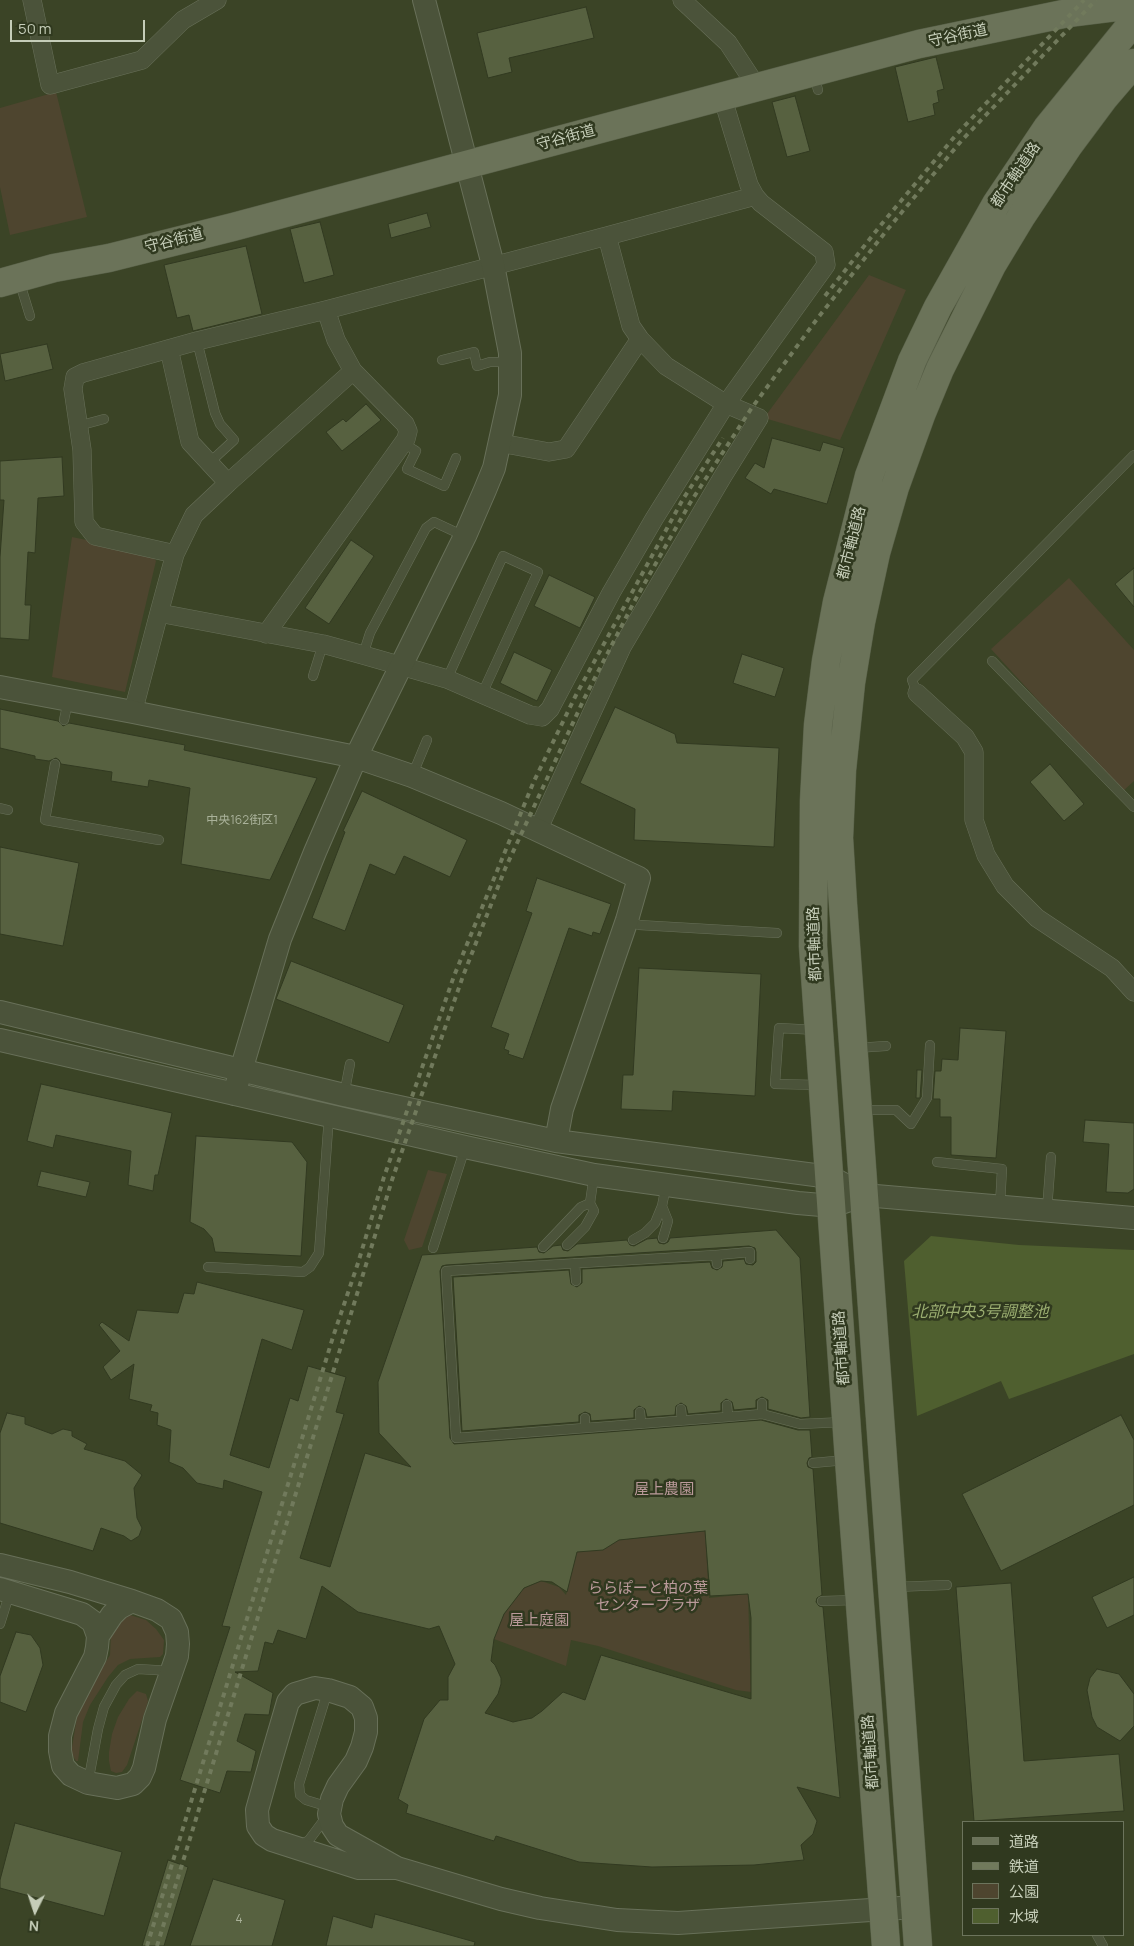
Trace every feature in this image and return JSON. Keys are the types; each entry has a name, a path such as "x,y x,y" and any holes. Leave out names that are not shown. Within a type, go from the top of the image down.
{"main road":[{"name":"守谷街道","path":"9,280 54,268 109,258 233,227 758,87 816,81 919,44 1069,6 1134,5"},
{"name":"都市軸道路","path":"886,1946 859,1600 814,946 814,801 817,744 826,661 837,602 869,476 912,361 963,260 996,204 1048,128 1134,21"},
{"name":"都市軸道路","path":"918,1946 852,1048 839,838 842,779 851,684 861,622 876,553 895,487 940,369 992,265 1069,145 1104,98 1134,63"}],"street":[{"path":"32,0 50,84 142,60 183,20 216,0"},
{"path":"234,1094 280,939 356,757 465,536 494,468 510,395 510,353 492,265 424,0"},
{"path":"682,0 728,43 758,87"},
{"path":"159,613 323,644 447,679 530,715 542,716 550,709 644,535 726,404 826,265 824,252 760,203 755,196 749,185 722,96"},
{"path":"175,554 95,536 84,522 82,450 73,389 75,378 83,373 168,349 326,310 755,196"},
{"path":"538,830 622,647 759,418 726,404 666,366 640,339 631,326 607,236"},
{"path":"266,634 403,443 408,431 405,424 352,371 336,340 326,310"},
{"path":"500,443 549,452 566,449 640,339"},
{"path":"168,349 190,442 228,483"},
{"path":"133,712 175,554 194,515 352,371"},
{"path":"0,687 66,710 133,712 356,757 412,776 538,830 639,878 627,920 562,1109 556,1141"},
{"path":"918,694 965,736 974,752 974,820 986,855 1006,886 1036,918 1112,968 1134,992"},
{"path":"0,1012 344,1096 556,1141 830,1177 864,1195 1134,1218"},
{"path":"0,1040 594,1175 664,1196 833,1206 864,1195"},
{"path":"0,1565 70,1582 132,1601 157,1610 171,1619 177,1632 178,1644 172,1671 155,1719 144,1768 140,1777 133,1784 117,1788 88,1783 71,1775 63,1766 60,1736 66,1713 95,1657 98,1636 112,1615 119,1608 132,1601"},
{"path":"5,1590 82,1614 93,1622 98,1636"},
{"path":"398,1868 359,1868 272,1840 264,1835 258,1826 256,1818 259,1801 288,1702 295,1694 315,1688 328,1690 350,1697 362,1707 366,1718 366,1732 356,1761 338,1786 329,1810 332,1826 338,1835 350,1844 398,1868 501,1899 540,1908 617,1920 678,1923 915,1907"}],"lane":[{"path":"9,280 30,316"},
{"path":"197,342 215,413 220,424 234,440 209,463"},
{"path":"442,360 474,352 477,366 490,362 510,362"},
{"path":"78,426 104,419"},
{"path":"403,443 416,451 407,469 444,486 456,458"},
{"path":"918,694 912,680 1134,455"},
{"path":"363,655 370,633 426,528 434,522 465,536"},
{"path":"447,679 503,556 538,572 482,694"},
{"path":"314,676 323,644"},
{"path":"992,661 1133,803"},
{"path":"412,776 426,740"},
{"path":"55,764 45,820 160,840"},
{"path":"627,920 639,925 777,933"},
{"path":"820,1030 807,1031 779,1028 775,1084 823,1085"},
{"path":"857,1110 896,1110 911,1124 927,1098 930,1045"},
{"path":"852,1048 886,1046"},
{"path":"344,1096 350,1064"},
{"path":"208,1267 303,1272 310,1267 319,1253 329,1115"},
{"path":"433,1248 465,1147"},
{"path":"1046,1210 1051,1157"},
{"path":"937,1162 1002,1169 1000,1206"},
{"path":"567,1245 585,1226 594,1211 590,1203 594,1175"},
{"path":"663,1238 668,1221 664,1196"},
{"path":"633,1240 645,1233 655,1223 664,1196"},
{"path":"543,1247 581,1207 590,1203"},
{"path":"750,1259 750,1252 716,1260 670,1258 629,1265 575,1263 446,1271 456,1438 762,1414 800,1424 847,1422"},
{"path":"670,1258 671,1268"},
{"path":"575,1263 576,1281"},
{"path":"762,1403 762,1414"},
{"path":"727,1405 728,1417"},
{"path":"681,1409 682,1420"},
{"path":"640,1412 641,1424"},
{"path":"585,1418 585,1428"},
{"path":"812,1463 849,1460"},
{"path":"892,1587 947,1585"},
{"path":"0,1624 5,1590"},
{"path":"822,1601 859,1600"},
{"path":"88,1783 104,1707 116,1685 126,1674 138,1669 172,1671"},
{"path":"296,1847 309,1840 329,1810 306,1800 300,1795 299,1784 328,1690"}],"green space":[{"path":"56,92 87,217 10,235 0,187 0,108"},
{"path":"869,275 906,290 840,440 764,418"},
{"path":"72,537 151,553 156,561 125,692 52,677"},
{"path":"1069,578 1134,650 1134,781 1122,792 991,649"},
{"path":"428,1170 447,1174 422,1247 409,1250 404,1240"},
{"name":"ららぽーと柏の葉 センタープラザ","path":"705,1531 709,1598 748,1594 751,1692 736,1690 598,1646 571,1640 566,1666 494,1639 504,1614 524,1588 541,1581 559,1587 566,1595 577,1552 619,1540"},
{"path":"127,1614 146,1620 156,1629 164,1640 163,1654 160,1657 130,1659 118,1665 108,1677 90,1705 83,1722 78,1761 76,1761 71,1753 77,1717 87,1692 110,1655 111,1633"},
{"path":"137,1691 146,1694 148,1701 127,1765 122,1772 116,1773 111,1771 109,1761 112,1734 118,1717 129,1699"}],"water":[{"name":"北部中央3号調整池","path":"931,1236 1019,1245 1134,1250 1134,1354 1009,1399 1001,1381 917,1416 904,1261"}],"building":[{"path":"586,7 594,38 509,58 512,72 488,78 477,33"},
{"path":"936,57 944,89 937,91 939,102 933,104 935,115 908,122 895,67"},
{"path":"795,96 810,151 787,157 772,102"},
{"path":"427,213 431,227 391,238 388,224"},
{"path":"320,222 334,275 304,283 290,229"},
{"path":"246,246 262,314 193,331 189,315 177,318 164,265"},
{"path":"47,344 53,369 5,381 0,354"},
{"path":"366,404 381,420 342,451 326,432 343,419 346,422"},
{"path":"772,438 820,451 823,442 844,448 827,504 774,489 771,494 745,478 755,463 764,468"},
{"path":"62,457 64,496 38,498 35,553 28,552 25,605 31,605 29,640 0,638 0,557 4,500 0,500 0,461"},
{"path":"351,540 374,556 329,624 305,608"},
{"path":"1134,568 1134,607 1115,584"},
{"path":"549,575 595,597 580,628 534,606"},
{"path":"514,652 552,670 537,701 500,683"},
{"path":"742,654 784,668 775,697 733,683"},
{"path":"615,707 675,734 677,743 779,748 774,847 634,840 635,809 580,783"},
{"path":"0,709 58,721 63,726 69,723 185,745 184,750 317,778 270,880 181,864 190,788 149,780 148,787 111,781 112,772 61,764 56,758 49,761 35,759 35,756 0,748"},
{"path":"1050,764 1084,804 1064,821 1030,782"},
{"path":"362,791 467,840 450,877 404,856 395,875 370,864 345,931 312,918 345,832 343,831"},
{"path":"0,847 79,863 63,946 0,934"},
{"path":"537,878 611,904 600,934 593,932 592,936 569,928 523,1059 508,1054 509,1051 504,1049 509,1034 491,1027 532,913 526,911"},
{"path":"291,961 404,1005 389,1043 276,999"},
{"path":"639,968 761,974 755,1096 673,1091 672,1111 621,1109 623,1075 633,1075"},
{"path":"960,1028 1006,1031 996,1158 951,1155 951,1117 940,1117 940,1099 933,1099 935,1071 941,1071 942,1059 958,1060"},
{"path":"917,1070 922,1070 920,1098 916,1098"},
{"path":"41,1084 172,1113 158,1175 155,1175 153,1191 128,1185 131,1151 56,1135 53,1148 27,1141"},
{"path":"1085,1120 1134,1123 1134,1189 1128,1193 1106,1192 1109,1144 1083,1142"},
{"path":"196,1136 292,1142 307,1162 301,1256 215,1252 212,1238 204,1229 190,1222"},
{"path":"41,1171 90,1182 86,1197 37,1186"},
{"path":"776,1230 800,1258 810,1417 801,1418 768,1409 768,1400 762,1397 756,1400 756,1408 734,1410 732,1402 726,1399 721,1403 721,1411 688,1414 686,1406 681,1403 676,1406 675,1415 647,1417 645,1409 639,1406 634,1410 634,1418 591,1421 590,1414 585,1412 579,1415 579,1422 462,1431 453,1277 569,1270 571,1284 577,1287 582,1283 582,1269 710,1262 712,1268 717,1270 722,1267 723,1261 744,1259 746,1264 753,1265 756,1262 756,1252 755,1248 749,1246 442,1266 440,1271 450,1438 454,1444 761,1420 798,1430 810,1430 812,1457 809,1458 807,1463 808,1467 813,1469 822,1595 817,1598 816,1602 819,1606 823,1607 840,1798 797,1787 817,1821 813,1834 801,1845 804,1860 754,1865 652,1867 579,1862 496,1836 494,1841 406,1813 408,1805 398,1799 424,1719 440,1700 448,1700 448,1677 455,1664 439,1626 429,1629 358,1612 322,1586 306,1639 278,1630 273,1644 265,1642 258,1671 235,1672 273,1693 269,1715 245,1714 237,1741 256,1751 251,1772 227,1771 220,1793 180,1780 230,1627 222,1626 262,1492 224,1480 223,1489 197,1483 183,1468 169,1462 171,1430 157,1425 158,1413 150,1411 152,1405 129,1399 134,1364 111,1380 103,1367 120,1351 99,1325 102,1322 129,1341 137,1310 178,1313 184,1293 194,1294 197,1282 304,1310 292,1350 262,1339 230,1455 269,1468 290,1398 298,1401 308,1366 346,1377 336,1412 344,1414 300,1558 330,1567 365,1453 411,1467 379,1433 378,1382 422,1255 537,1247 539,1252 544,1253 553,1246 561,1245 563,1250 568,1251 577,1244 627,1240 630,1245 634,1246 647,1239 657,1238 659,1243 664,1244 670,1238","holes":["705,1531 710,1596 748,1594 751,1618 751,1699 601,1655 585,1700 563,1692 532,1718 513,1722 485,1713 498,1694 501,1684 501,1678 491,1661 494,1639 504,1614 524,1588 541,1581 552,1582 567,1592 577,1552 603,1550 619,1540"]},
{"path":"7,1413 25,1417 25,1424 52,1434 63,1429 72,1431 72,1436 87,1444 84,1449 125,1461 142,1475 134,1488 137,1518 142,1528 139,1536 131,1541 124,1536 101,1528 93,1551 0,1523 0,1433"},
{"path":"1121,1415 1134,1440 1134,1505 1001,1571 962,1494"},
{"path":"1134,1577 1134,1615 1107,1628 1092,1597"},
{"path":"1011,1583 1024,1761 1119,1754 1124,1811 974,1821 956,1587"},
{"path":"16,1632 31,1635 40,1648 43,1665 26,1712 0,1702 0,1676"},
{"path":"1097,1669 1119,1674 1134,1694 1134,1726 1120,1741 1097,1727 1092,1717 1087,1690 1090,1678"},
{"path":"15,1823 122,1852 104,1916 0,1888 0,1880"},
{"path":"168,1860 188,1867 164,1946 142,1946"},
{"path":"213,1879 285,1900 272,1946 190,1946"},
{"path":"375,1914 475,1942 474,1946 326,1946 333,1916 372,1928"}],"railway":[{"path":"825,296 880,226 956,135 1084,0"},
{"path":"157,1946 392,1180 463,976 505,869 584,699 634,602 690,503 751,409 817,319 887,230 962,140 1096,0"},
{"path":"147,1946 333,1337 384,1177 454,976 534,781 576,695 683,499 723,438"}],"park label":[{"name":"屋上農園","path":"664,1490"},
{"name":"屋上庭園","path":"539,1621"}]}
